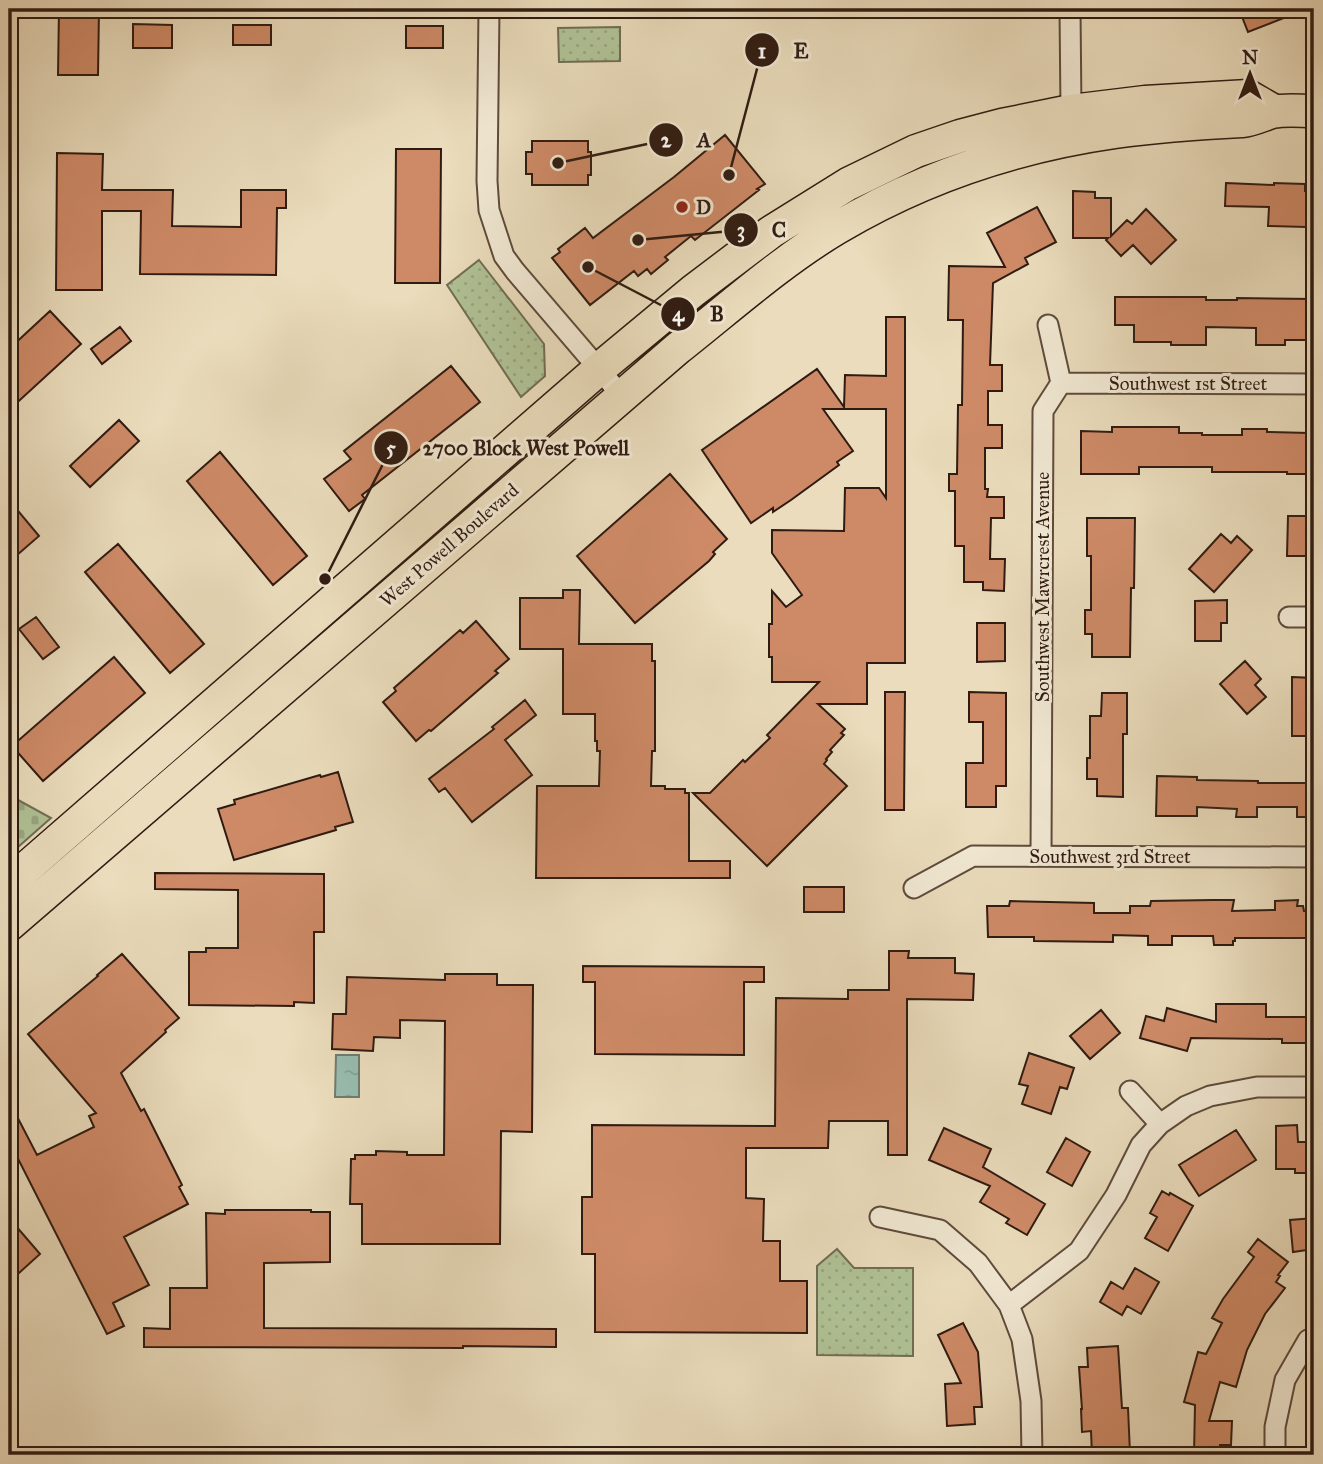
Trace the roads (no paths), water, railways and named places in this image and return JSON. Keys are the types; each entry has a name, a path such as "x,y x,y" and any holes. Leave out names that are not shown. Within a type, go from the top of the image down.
{"main road":[{"name":"West Powell Boulevard","path":"9,883 599,369 693,291 771,232 848,184 906,156 960,136 1071,111 1145,102 1248,96 1274,111"},
{"name":"West Powell Boulevard","path":"9,925 677,349 801,252 835,229 917,186 1027,149 1117,131 1250,120 1274,111 1314,111"}],"street":[{"path":"489,9 487,181 489,211 498,241 514,271 622,396"},
{"path":"1070,9 1071,111"},
{"path":"1048,325 1061,383"},
{"name":"Southwest 1st Street","path":"1061,383 1314,384"},
{"name":"Southwest Mawrcrest Avenue","path":"1041,856 1043,411 1061,383"},
{"path":"1289,617 1314,617"},
{"name":"Southwest 3rd Street","path":"914,888 973,856 1314,857"},
{"path":"1009,1305 1079,1251 1116,1195 1141,1145 1160,1124 1186,1106 1210,1096 1257,1087 1314,1087"},
{"path":"1130,1091 1160,1124"},
{"path":"880,1217 940,1230 978,1263 1009,1305 1022,1339 1031,1401 1032,1455"},
{"path":"1275,1455 1275,1427 1285,1380 1308,1340 1314,1337"}],"water":[{"path":"336,1055 359,1055 359,1097 335,1097"}],"place":[{"name":"A","path":"558,163"},
{"name":"E","path":"729,175"},
{"name":"D","path":"682,207"},
{"name":"C","path":"638,240"},
{"name":"B","path":"588,267"},
{"name":"2700 Block West Powell","path":"325,579"}]}
